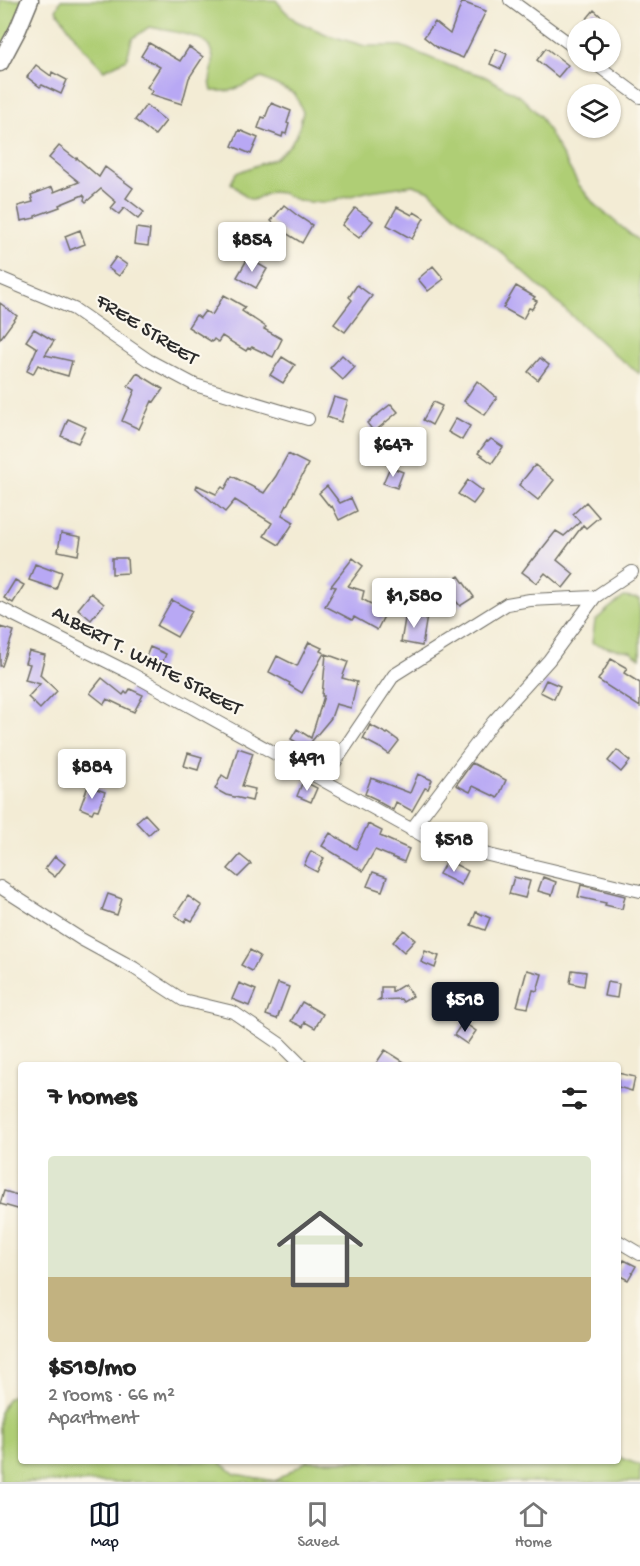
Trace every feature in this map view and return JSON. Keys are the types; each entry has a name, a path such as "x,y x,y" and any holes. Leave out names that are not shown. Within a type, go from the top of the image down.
{"street":[{"path":"0,63 30,0"},
{"path":"510,0 567,42"},
{"path":"606,72 640,97"},
{"name":"FREE STREET","path":"0,278 74,309 148,360 195,385 308,419"},
{"path":"411,830 493,722 549,660 595,597 632,572"},
{"path":"323,780 394,675 507,604 530,600 595,597"},
{"name":"ALBERT T. WHITE STREET","path":"0,608 130,673 434,842 640,891"},
{"path":"0,887 183,1000 233,1012 280,1044 298,1062"},
{"path":"621,1243 640,1254"}],"green space":[{"path":"0,0 35,0 0,64"},
{"path":"61,0 276,0 296,21 328,35 365,46 401,46 453,67 484,76 521,97 540,116 579,185 595,205 640,242 640,374 615,355 430,191 413,185 370,191 323,203 299,201 282,193 271,192 253,200 247,198 231,183 236,173 276,158 290,145 298,132 303,112 295,94 262,78 230,91 212,91 210,79 213,57 207,44 201,39 149,27 132,39 127,59 104,70 84,49 56,10"},
{"path":"624,597 640,599 640,658 630,651 592,643 595,621"},
{"path":"18,1392 18,1464 223,1464 235,1474 275,1481 302,1464 621,1464 621,1458 640,1465 640,1482 0,1482 0,1413 7,1399"}],"building":[{"path":"462,2 486,11 463,58 438,48 424,37 435,22 450,34"},
{"path":"594,10 603,18 587,18"},
{"path":"149,43 180,61 189,47 203,57 189,78 182,104 150,94 153,91 147,87 160,67 141,56"},
{"path":"546,48 567,66 558,77 537,60"},
{"path":"496,49 507,54 501,69 490,64"},
{"path":"36,65 51,76 52,72 67,80 61,94 42,85 40,87 27,77"},
{"path":"271,103 291,111 286,134 283,133 282,137 258,128"},
{"path":"146,105 166,121 155,135 135,120"},
{"path":"239,130 258,138 251,154 232,146"},
{"path":"59,146 99,177 105,167 133,188 126,198 144,212 138,219 124,208 119,214 111,208 116,202 101,189 86,202 83,195 35,216 35,218 21,221 18,206 33,202 31,195 52,187 54,192 79,182 49,158"},
{"path":"284,205 312,225 302,243 271,221"},
{"path":"397,207 424,218 412,239 387,225"},
{"path":"355,208 373,221 359,238 342,225"},
{"path":"136,228 150,230 148,246 134,244"},
{"path":"80,230 85,244 70,250 65,236"},
{"path":"116,257 127,265 119,276 108,268"},
{"path":"248,258 267,269 256,288 237,277"},
{"path":"433,266 444,279 428,291 418,279"},
{"path":"357,285 372,296 345,332 334,324 352,300 349,297"},
{"path":"516,286 535,297 533,299 537,301 532,309 529,308 523,319 503,308"},
{"path":"224,295 245,307 242,311 266,327 264,329 282,339 273,357 252,347 246,351 222,336 218,342 214,339 212,342 188,327 196,315 200,318 205,311 212,315"},
{"path":"0,303 17,316 0,339"},
{"path":"34,329 54,341 45,355 72,361 68,376 38,365 33,374 27,371 37,348 26,341"},
{"path":"342,355 355,367 343,380 330,368"},
{"path":"282,357 295,365 283,383 270,375"},
{"path":"540,358 549,365 538,380 528,372"},
{"path":"137,373 163,389 154,402 152,401 139,429 122,421 135,390 128,386"},
{"path":"477,381 497,398 485,415 464,401"},
{"path":"334,397 348,401 341,422 327,417"},
{"path":"433,402 442,406 432,425 423,420"},
{"path":"391,404 398,412 374,432 367,423"},
{"path":"456,418 470,426 462,440 448,432"},
{"path":"68,419 86,427 78,443 61,436"},
{"path":"491,439 503,447 492,463 478,453"},
{"path":"288,454 308,464 282,515 294,522 279,545 264,536 272,523 235,500 225,512 196,488 197,485 216,494 222,487 225,489 232,476 264,493"},
{"path":"535,465 554,480 538,500 519,485"},
{"path":"390,467 403,472 397,488 383,483"},
{"path":"468,480 483,491 473,504 458,494"},
{"path":"327,486 340,503 351,498 357,511 339,520 332,506 330,507 319,493"},
{"path":"586,502 599,517 586,528 583,525 557,560 574,574 563,588 545,573 537,583 522,572 556,531 564,536 580,522 573,514"},
{"path":"61,533 81,537 78,555 58,551"},
{"path":"112,558 127,558 128,573 112,574"},
{"path":"353,558 363,566 348,586 364,591 362,599 386,612 377,630 354,617 352,620 325,606 336,587 331,586"},
{"path":"35,564 62,572 56,589 29,580"},
{"path":"459,576 474,597 460,606 456,601 453,603 444,585"},
{"path":"15,580 24,585 13,603 4,598"},
{"path":"91,593 104,604 91,620 78,609"},
{"path":"172,600 192,611 177,637 157,626"},
{"path":"406,613 427,616 422,646 401,642"},
{"path":"0,627 14,631 2,666 0,666"},
{"path":"309,642 322,648 320,651 324,653 302,693 289,685 290,683 269,672 277,656 297,666"},
{"path":"150,647 166,654 159,671 143,664"},
{"path":"29,651 45,655 40,675 57,691 40,709 28,697 40,684 25,680 30,664 25,663"},
{"path":"326,654 348,662 342,678 357,682 351,708 336,704 331,718 306,748 291,739 297,729 311,738 324,696 322,696"},
{"path":"611,659 627,668 624,673 640,683 640,707 598,680"},
{"path":"102,678 123,695 125,692 127,694 130,689 143,695 134,712 107,699 104,704 90,693"},
{"path":"546,680 560,686 554,699 540,692"},
{"path":"370,725 399,741 389,754 363,739"},
{"path":"238,748 253,753 242,786 255,789 252,801 226,795 215,789 222,775 228,779"},
{"path":"617,750 630,761 621,772 608,761"},
{"path":"188,753 202,757 198,770 184,766"},
{"path":"472,763 506,780 498,798 473,786 470,792 456,785"},
{"path":"418,774 432,780 412,811 396,802 393,810 365,794 371,778 410,793"},
{"path":"303,781 317,788 311,802 297,796"},
{"path":"88,786 105,792 98,810 94,809 92,813 80,808"},
{"path":"145,814 157,827 148,835 136,822"},
{"path":"368,824 382,831 380,836 409,849 404,862 375,850 363,871 322,846 330,833 356,849"},
{"path":"311,851 324,858 317,872 304,865"},
{"path":"240,855 251,864 238,877 228,869"},
{"path":"55,856 65,864 55,877 45,869"},
{"path":"447,860 468,871 461,885 439,874"},
{"path":"373,872 387,877 382,891 367,886"},
{"path":"514,877 530,881 525,898 509,894"},
{"path":"543,877 556,882 552,895 538,891"},
{"path":"581,885 625,896 622,909 578,897"},
{"path":"108,894 122,899 117,915 102,910"},
{"path":"188,896 202,906 192,921 187,918 185,922 175,915"},
{"path":"476,912 490,918 485,930 471,925"},
{"path":"404,930 415,940 404,952 393,942"},
{"path":"250,950 260,956 252,971 241,965"},
{"path":"425,951 439,956 435,968 421,962"},
{"path":"527,970 542,974 537,991 533,990 528,1008 517,1006"},
{"path":"572,970 586,972 584,986 570,983"},
{"path":"607,982 619,984 617,998 604,996"},
{"path":"239,983 256,990 249,1006 232,999"},
{"path":"278,983 289,987 277,1019 266,1015"},
{"path":"405,984 413,996 403,1002 401,999 378,1000 381,998 381,987 392,987 392,992"},
{"path":"488,999 498,1012 487,1020 478,1007"},
{"path":"302,1002 323,1014 315,1028 305,1022 303,1027 291,1021"},
{"path":"463,1022 476,1031 467,1044 454,1035"},
{"path":"385,1050 404,1062 377,1062"},
{"path":"621,1074 635,1077 632,1091 621,1088"},
{"path":"4,1191 18,1195 18,1209 0,1204"},
{"path":"624,1260 636,1266 628,1280 621,1276 621,1266"}]}
